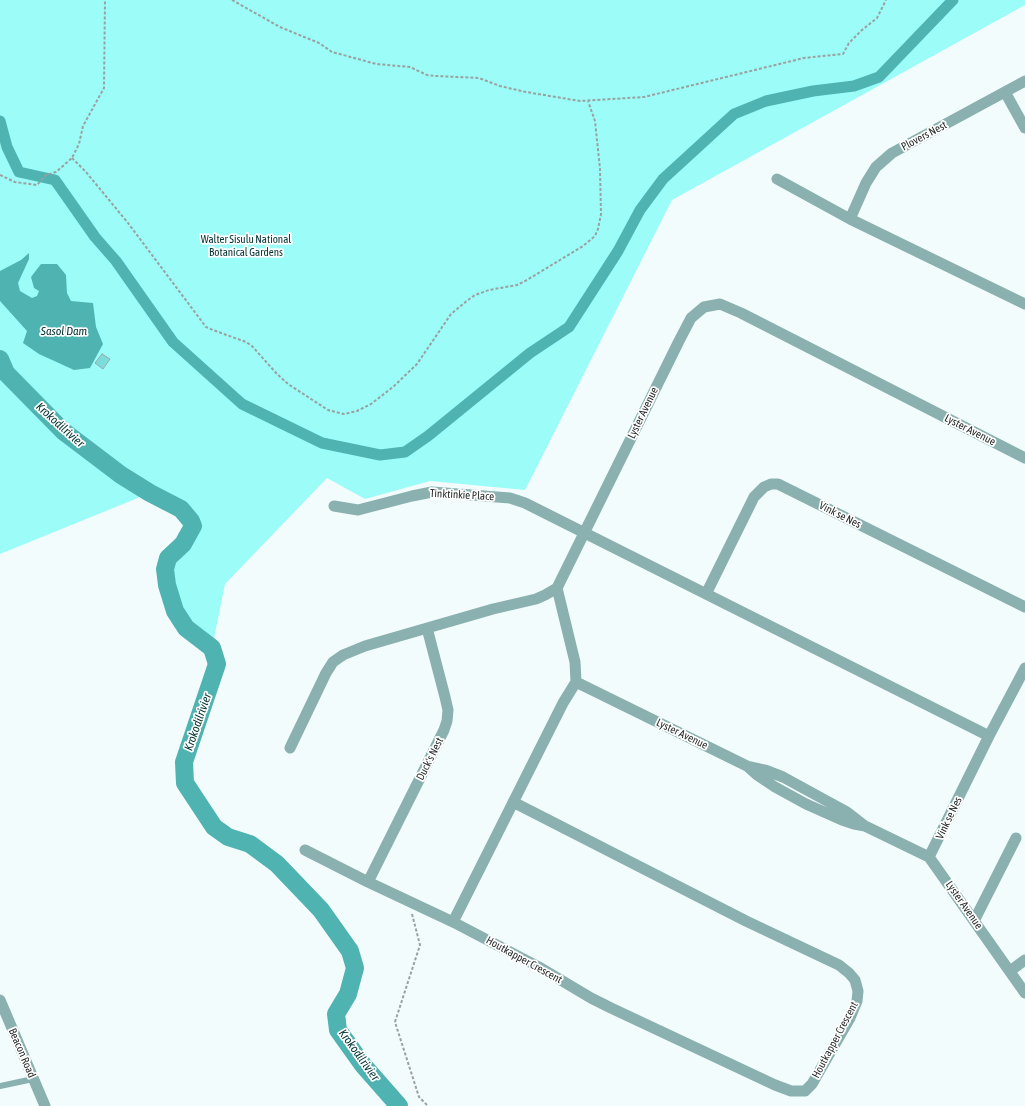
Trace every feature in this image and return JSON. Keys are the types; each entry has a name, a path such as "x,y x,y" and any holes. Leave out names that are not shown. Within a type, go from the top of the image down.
{"street":[{"name":"Plovers Nest","path":"850,219 866,183 876,167 892,153 1025,81"},
{"path":"1005,92 1025,128"},
{"path":"777,179 850,219 1025,304"},
{"name":"Lyster Avenue","path":"557,588 691,318 704,307 720,304 741,313 1025,458"},
{"name":"Vink se Nes","path":"706,594 754,497 764,487 771,484 778,484 1025,608"},
{"name":"Tinktinkie Place","path":"334,506 358,510 432,492 510,498 525,503 556,520 584,532"},
{"path":"584,532 989,736"},
{"path":"290,748 326,673 333,662 343,655 358,648 536,599 557,588 575,662 576,682 563,703 453,922"},
{"name":"Duck's Nest","path":"368,882 444,730 447,720 448,710 427,628"},
{"name":"Vink se Nes","path":"929,857 989,736 1025,668"},
{"name":"Lyster Avenue","path":"576,682 747,766 775,787 806,804 842,820 865,826 929,857 1025,993"},
{"name":"Houtkapper Crescent","path":"306,850 408,902 453,922 539,967 591,998 775,1085 791,1091 805,1091 812,1084 850,1018 857,1001 858,991 855,980 849,973 839,965 746,921 513,802"},
{"path":"974,921 1016,838"},
{"path":"1010,971 1025,960"},
{"name":"Beacon Road","path":"0,1000 45,1106"}],"lane":[{"path":"0,1086 33,1079"}],"path":[{"path":"0,175 15,182 37,185 46,176 56,172 72,158 79,144 83,126 104,88 105,0"},
{"path":"232,0 280,26 319,43 332,52 370,63 410,67 426,75 479,78 500,86 526,92 580,101 644,97 804,58 843,54 849,43 877,18 886,0"},
{"path":"72,158 86,172 128,223 206,327 246,342 252,346 288,384 328,410 344,414 371,404 393,387 416,364 451,314 475,295 488,290 517,285 576,251 595,236 601,214 600,169 595,121 588,101"},
{"path":"408,902 420,945 395,1022 419,1097 428,1106"}],"green space":[{"name":"Walter Sisulu National Botanical Gardens","path":"0,0 1025,0 1025,5 672,200 525,490 430,481 365,499 327,478 225,584 212,648 188,634 175,611 165,569 173,553 193,526 184,512 150,493 0,554"}],"water":[{"name":"Sasol Dam","path":"29,253 29,259 18,283 20,291 32,298 37,296 39,291 34,288 31,277 41,264 57,264 66,275 67,293 71,301 93,303 96,327 103,344 90,368 74,370 39,354 23,343 27,331 0,301 0,271 21,260"}],"building":[{"path":"102,354 110,359 103,369 95,363"}],"waterway":[{"path":"0,121 7,147 19,172 55,180 95,237 116,261 173,342 242,404 322,443 380,455 405,452 428,436 530,353 569,327 618,251 640,210 663,179 734,114 766,101 813,91 854,86 879,77 953,0"},
{"name":"Krokodilrivier","path":"0,359 6,373 63,431 121,475 150,493 181,509 191,521 193,526 183,544 168,558 165,569 167,585 175,611 186,628 212,648 217,664 184,762 185,783 214,827 228,837 250,844 277,864 321,910 350,951 355,968 348,994 336,1014 338,1030 363,1065 399,1106"}]}
